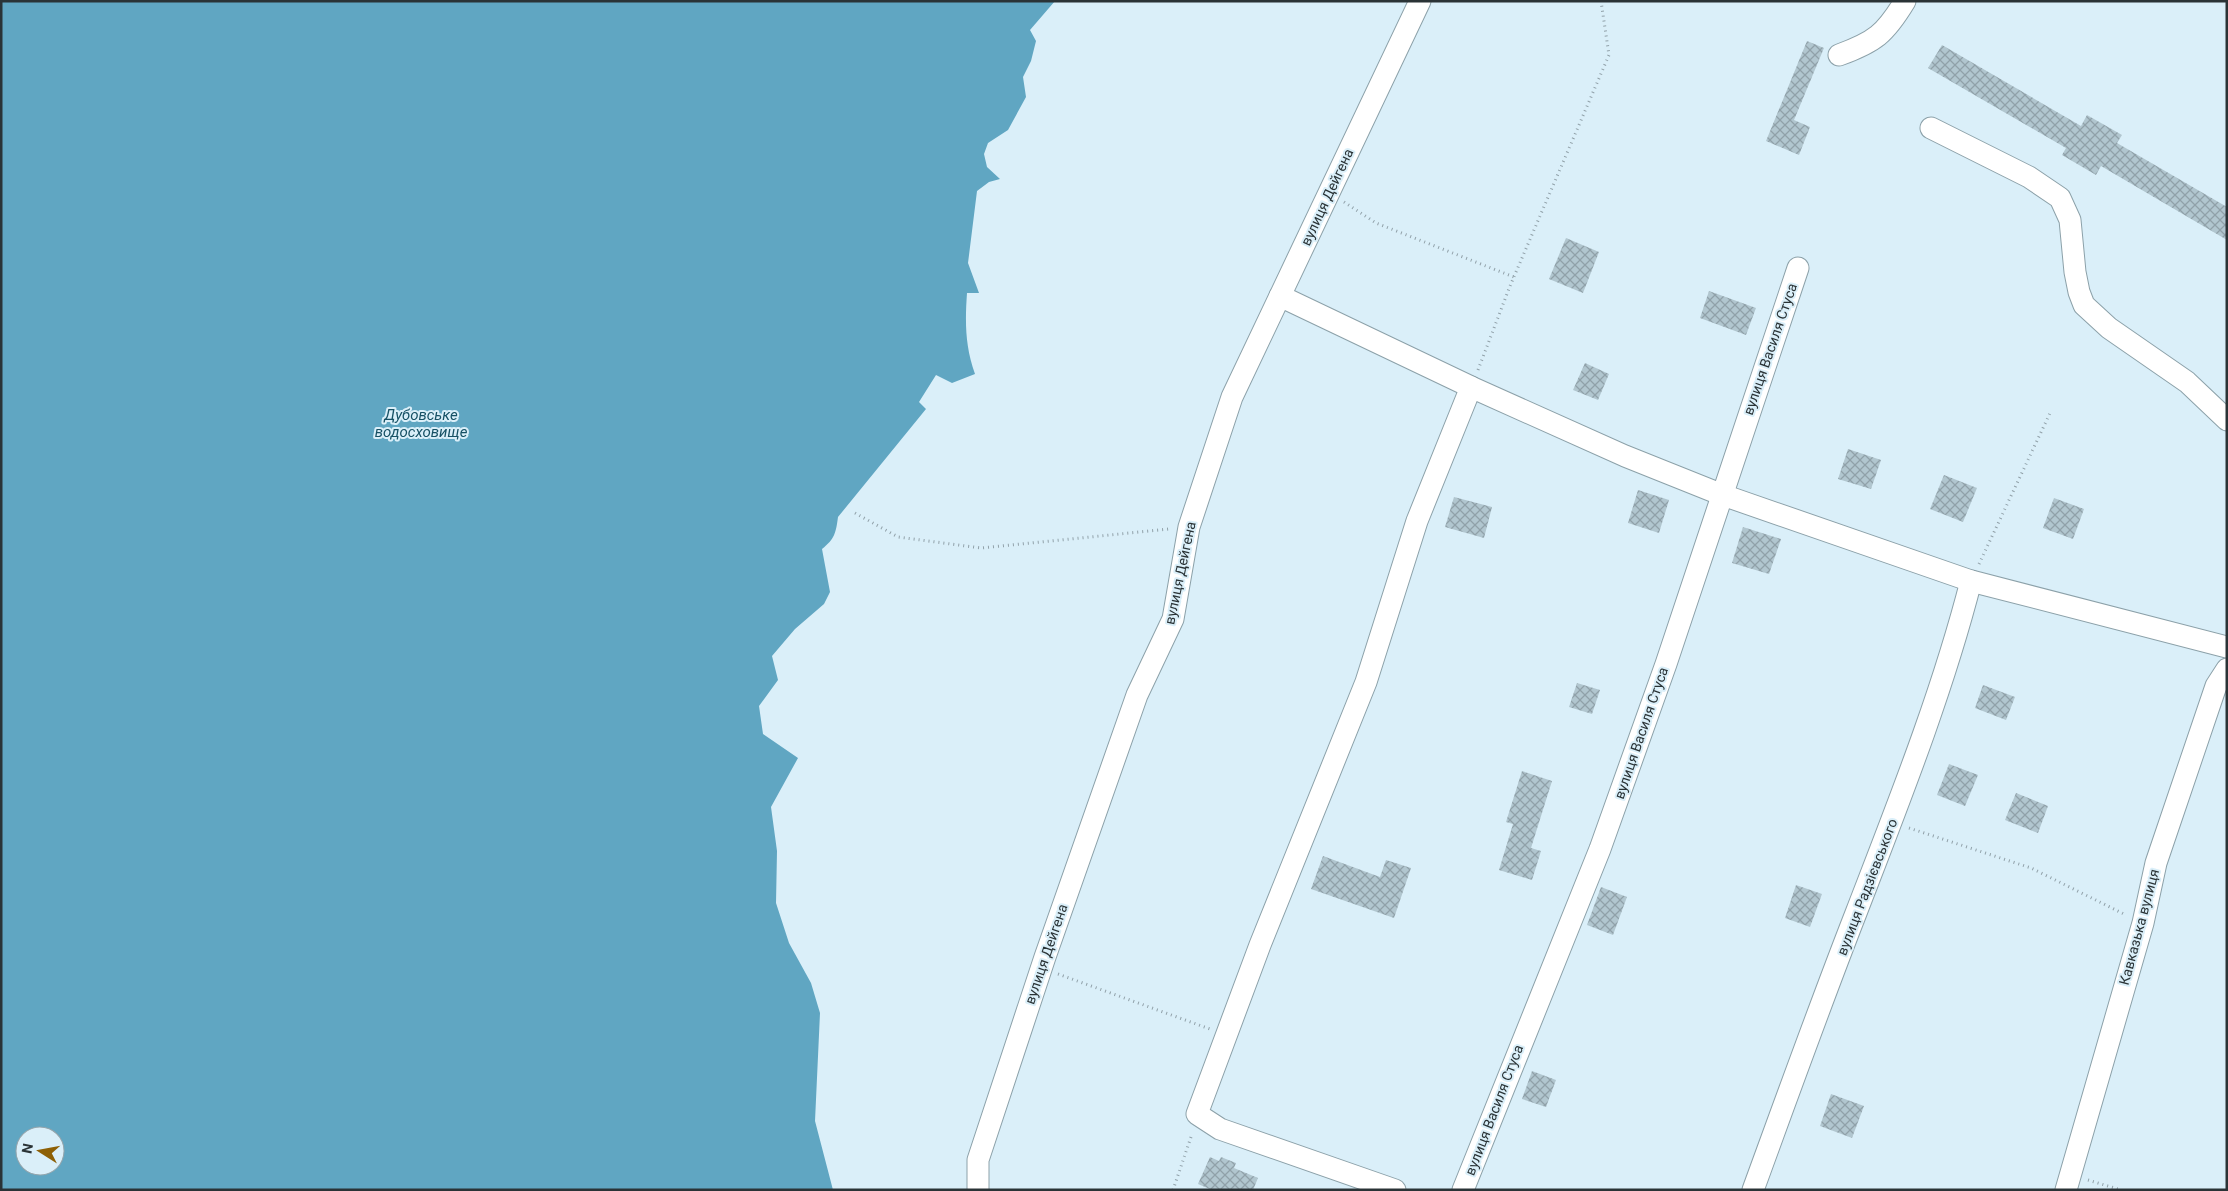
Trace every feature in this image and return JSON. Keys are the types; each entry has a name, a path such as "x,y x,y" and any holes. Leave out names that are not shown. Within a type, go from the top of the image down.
{"street":[{"name":"вулиця Дейгена","path":"978,1190 978,1160 1042,968 1137,694 1173,619 1189,527 1232,397 1420,1"},
{"path":"1839,55 1869,43 1881,34 1905,1"},
{"path":"1931,128 2029,177 2060,198 2070,220 2075,272 2084,305 2109,328 2187,382 2227,420"},
{"name":"вулиця Василя Стуса","path":"1463,1190 1600,849 1666,664 1720,494 1798,268"},
{"path":"1280,296 1471,387 1625,456 1720,494 1971,580 2227,647"},
{"path":"1395,1190 1220,1129 1197,1114 1366,682 1417,522 1471,387"},
{"name":"вулиця Радзієвського","path":"1753,1190 1852,922 1892,823 1961,621 1971,580"},
{"name":"Кавказька вулиця","path":"2068,1182 2142,923 2156,863 2216,686 2227,670"}],"path":[{"path":"1471,387 1514,277 1609,55 1602,1"},
{"path":"1330,190 1349,207 1376,223 1514,277"},
{"path":"1971,580 2051,411"},
{"path":"854,513 898,537 981,548 1189,527"},
{"path":"1892,823 2031,868 2142,923"},
{"path":"1042,968 1226,1036"},
{"path":"1173,1190 1197,1114"},
{"path":"2068,1182 2121,1190"}],"water":[{"name":"Дубовське водосховище","path":"1,1 1055,1 1030,30 1036,41 1031,61 1023,77 1026,97 1008,130 988,143 984,154 987,167 1000,179 989,182 977,191 968,263 979,293 967,293 966,314 966,334 975,374 952,383 936,375 919,402 926,409 838,517 834,535 830,542 822,549 830,592 824,604 795,629 772,656 778,680 759,706 763,734 798,758 771,807 777,851 776,903 789,943 811,983 820,1013 815,1121 833,1190 1,1190"}],"building":[{"path":"1807,41 1824,48 1794,120 1810,127 1799,155 1766,141"},
{"path":"1942,45 2081,126 2087,115 2122,135 2117,143 2227,207 2227,240 2101,166 2096,175 2062,155 2066,148 1928,68"},
{"path":"1566,238 1599,252 1583,293 1549,279"},
{"path":"1709,291 1756,308 1746,335 1700,318"},
{"path":"1585,363 1609,374 1598,400 1573,390"},
{"path":"1848,449 1881,460 1871,489 1838,479"},
{"path":"1944,475 1977,488 1963,522 1930,509"},
{"path":"1638,490 1669,500 1659,533 1628,523"},
{"path":"1454,497 1492,507 1484,538 1445,527"},
{"path":"2054,498 2084,509 2073,539 2043,528"},
{"path":"1743,527 1781,539 1769,574 1732,563"},
{"path":"1577,683 1600,690 1592,714 1569,707"},
{"path":"1983,685 2015,697 2006,720 1975,708"},
{"path":"1949,764 1978,775 1965,806 1937,795"},
{"path":"1522,771 1552,781 1531,848 1541,851 1532,880 1499,870 1513,824 1506,822"},
{"path":"2016,793 2048,806 2038,833 2005,820"},
{"path":"1323,856 1380,877 1386,860 1411,868 1394,918 1311,889"},
{"path":"1796,885 1822,894 1810,927 1785,918"},
{"path":"1601,887 1627,897 1613,935 1587,925"},
{"path":"1532,1071 1556,1080 1546,1107 1522,1099"},
{"path":"1831,1094 1864,1106 1852,1138 1820,1126"},
{"path":"1210,1157 1219,1161 1221,1157 1236,1163 1234,1168 1258,1178 1253,1190 1212,1190 1198,1184"}]}
